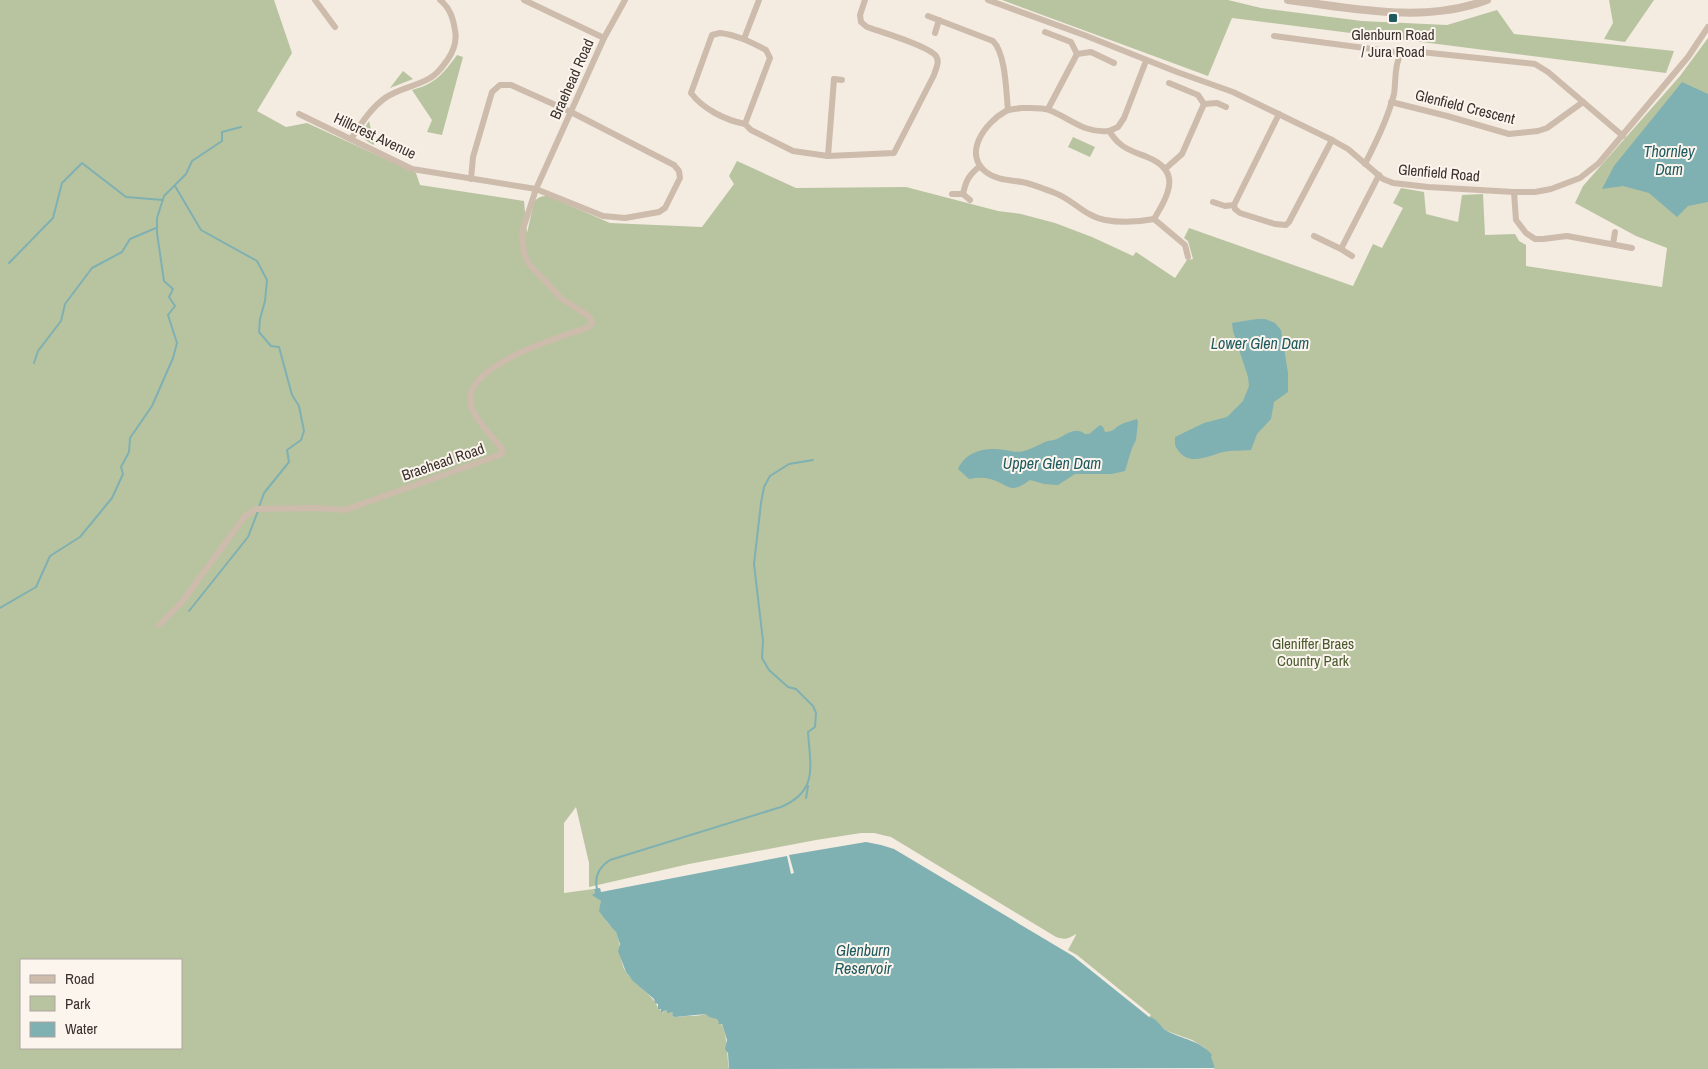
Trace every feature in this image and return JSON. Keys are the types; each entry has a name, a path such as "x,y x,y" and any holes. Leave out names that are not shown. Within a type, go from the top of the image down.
{"street":[{"path":"315,0 335,27"},
{"path":"350,139 377,104 400,89 431,78 438,73 450,56 455,45 456,33 452,15 440,0"},
{"path":"524,0 604,38"},
{"name":"Braehead Road","path":"159,624 182,602 245,516 256,509 317,508 345,510 502,454 502,449 475,414 470,404 470,394 480,379 488,370 526,350 547,340 587,328 592,324 591,319 587,315 562,299 529,264 524,253 522,232 536,189 604,38 626,0"},
{"path":"744,39 760,0"},
{"path":"745,124 770,58 766,50 744,39 720,33 712,35 691,93 700,104 735,122 745,124 751,130 793,151 828,156 894,153 938,64 936,56 926,48 867,27 860,22 860,15 865,0"},
{"name":"Glenfield Road","path":"988,0 1084,35 1146,61 1215,85 1332,140 1348,149 1379,175 1393,183 1514,192 1535,192 1551,189 1580,178 1599,163 1688,56 1708,28"},
{"path":"1288,0 1421,13 1445,11 1487,0"},
{"path":"928,16 993,41 998,46 1002,58 1008,110"},
{"path":"935,33 939,20"},
{"path":"1045,32 1070,42 1077,54"},
{"path":"1274,36 1395,52 1400,56 1406,51 1411,50 1535,64 1548,72 1623,136"},
{"path":"1077,54 1092,52 1114,63"},
{"path":"1048,109 1077,54"},
{"name":"Glenfield Crescent","path":"1365,164 1392,102 1396,86 1397,62 1400,56"},
{"path":"1146,61 1124,118 1118,126 1109,132 1099,133 1087,130 1048,109 1021,108 1008,110 989,123 980,135 976,151 980,166 987,174 1002,179 1024,182 1058,194 1103,220 1137,222 1154,219"},
{"path":"828,156 834,80 842,80"},
{"path":"1169,83 1198,96 1204,104"},
{"path":"471,179 473,157 490,98 492,92 500,86 511,85 571,112"},
{"name":"Glenfield Crescent","path":"1392,102 1509,134 1538,131 1547,128 1583,102"},
{"path":"1204,104 1217,103 1226,107"},
{"path":"1165,169 1182,154 1204,104"},
{"name":"Hillcrest Avenue","path":"299,114 412,169 536,189 603,216 624,218 659,212 665,208 680,178 679,171 674,165 571,112"},
{"path":"1279,114 1234,204 1235,209 1240,213 1275,224 1286,225 1332,140"},
{"path":"1109,132 1118,143 1159,162 1169,175 1168,194 1154,219"},
{"path":"963,194 970,174 980,166"},
{"path":"1341,250 1379,175"},
{"path":"1514,192 1516,220 1526,233 1535,239 1567,236 1632,248"},
{"path":"952,194 963,194 970,200"},
{"path":"1213,202 1224,206 1234,204"},
{"path":"1154,219 1175,238 1185,244 1188,257"},
{"path":"1613,244 1615,232"},
{"path":"1314,236 1352,256"}],"green space":[{"name":"Gleniffer Braes Country Park","path":"0,0 274,0 292,53 257,111 286,127 307,123 416,173 420,185 524,201 527,233 534,202 538,198 546,196 610,223 702,227 734,184 729,176 737,161 796,188 906,187 998,211 1021,214 1055,223 1092,237 1133,256 1136,252 1175,278 1187,260 1193,259 1188,241 1184,238 1189,228 1353,286 1373,244 1382,248 1403,208 1393,203 1401,188 1424,192 1426,214 1458,222 1462,195 1483,194 1485,235 1515,234 1519,241 1526,245 1526,266 1662,287 1667,248 1636,236 1575,203 1583,186 1680,76 1708,38 1708,1069 1214,1069 1205,1048 1192,1040 1167,1031 1149,1017 1151,1015 1077,955 1068,950 1076,934 1066,939 1056,937 891,837 874,833 861,833 816,840 689,864 589,887 589,863 576,807 564,823 564,893 594,889 595,893 593,895 601,901 603,913 616,933 624,969 650,996 662,1013 666,1010 678,1017 705,1014 713,1015 719,1020 723,1027 727,1045 729,1069 0,1069"},
{"path":"1002,0 1228,0 1261,8 1362,21 1447,25 1497,10 1514,34 1674,51 1666,73 1232,18 1208,76"},
{"path":"1609,0 1654,0 1625,42 1604,39 1613,23"},
{"path":"457,55 463,57 442,135 427,132 432,120 412,90 433,81"},
{"path":"403,71 413,79 390,88"},
{"path":"369,121 374,145 366,140 363,135"},
{"path":"1073,137 1095,147 1090,157 1068,147"}],"water":[{"name":"Thornley Dam","path":"1682,82 1708,94 1708,202 1688,206 1677,217 1649,193 1623,186 1602,189 1614,166"},
{"name":"Lower Glen Dam","path":"1265,319 1275,323 1281,330 1288,373 1288,392 1274,402 1271,419 1257,434 1251,450 1227,451 1203,458 1190,459 1179,452 1175,445 1175,437 1204,423 1227,417 1243,401 1249,386 1248,377 1232,323"},
{"name":"Upper Glen Dam","path":"1137,419 1136,440 1125,471 1112,474 1075,474 1058,485 1030,480 1023,485 1013,488 987,478 969,479 958,469 971,454 984,450 998,449 1021,452 1046,441 1056,440 1074,431 1089,434 1100,425 1105,432 1108,432 1122,424"},
{"name":"Glenburn Reservoir","path":"866,842 894,849 1073,956 1165,1029 1208,1050 1212,1055 1215,1068 729,1069 728,1053 725,1049 727,1040 722,1024 718,1024 717,1019 706,1014 675,1017 672,1015 673,1013 668,1013 666,1010 661,1013 661,1009 658,1009 658,1004 655,1003 654,999 633,981 626,972 618,951 620,944 616,932 599,911 601,901 592,895 595,893 594,889 600,888 601,892 787,856 791,874 794,873 789,855"}],"waterway":[{"path":"0,608 36,587 50,556 80,537 112,498 123,474 121,467 129,452 130,438 152,406 173,358 177,343 168,315 175,306 169,297 173,289 164,281 157,233 157,218 164,196 186,174 192,161 222,141 222,132 241,127"},
{"path":"9,263 53,218 62,183 82,163 126,197 163,200"},
{"path":"175,186 201,230 257,261 267,280 259,332 271,346 279,347 292,395 299,406 304,431 301,440 287,450 289,462 264,493 259,507"},
{"path":"34,363 38,351 61,321 65,304 92,268 122,252 130,239 156,228"},
{"path":"597,889 596,880 598,872 610,860 781,807 793,801 802,793 807,785 810,766 808,732 815,727 816,713 813,706 796,689 788,687 769,670 762,658 763,641 754,564 761,503 764,487 770,476 789,464 813,460"},
{"path":"189,611 248,537 258,511"},
{"path":"806,798 808,786"}],"place":[{"name":"Glenburn Road / Jura Road","path":"1393,18"}]}
